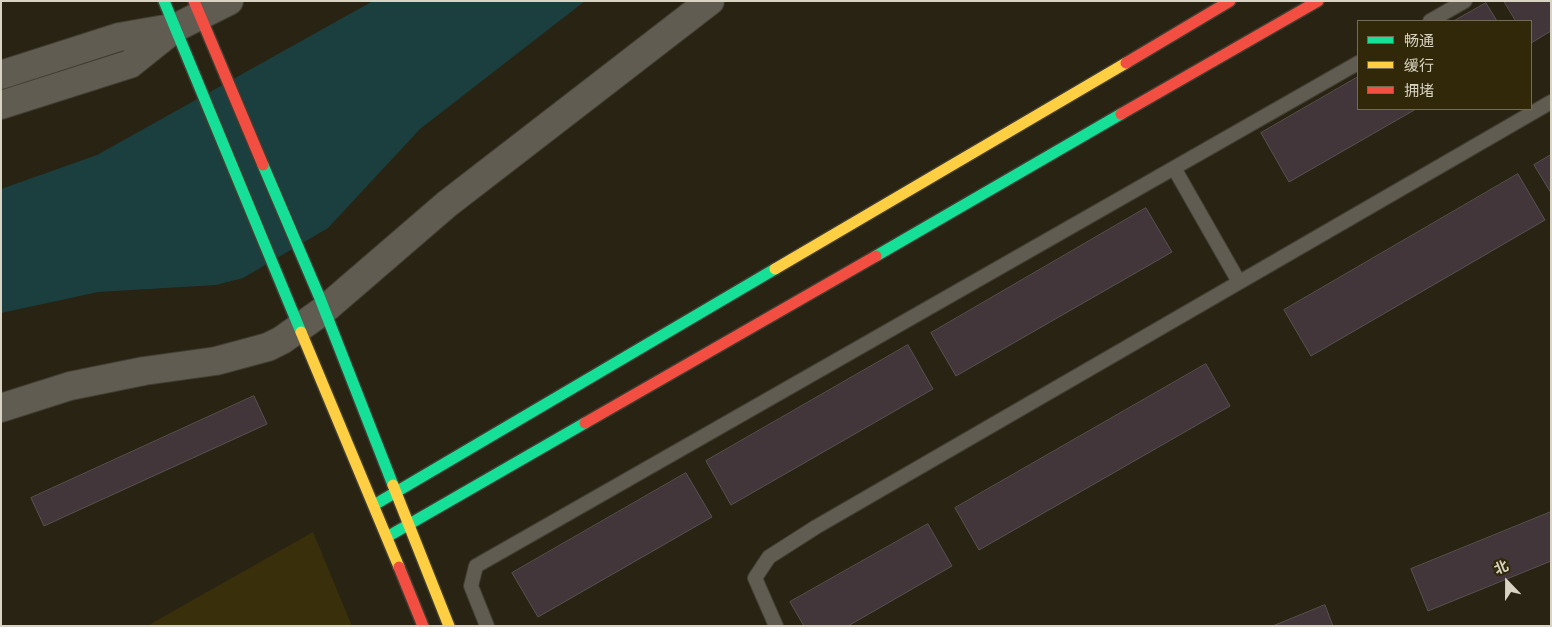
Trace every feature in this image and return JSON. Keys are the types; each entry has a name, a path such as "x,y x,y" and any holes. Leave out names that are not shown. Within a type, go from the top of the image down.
{"main road":[{"path":"164,1 423,626"},
{"path":"374,505 1230,1"},
{"path":"387,537 1318,1"},
{"path":"197,9 321,303 449,626"}],"street":[{"path":"1,106 130,64 197,9 229,1"},
{"path":"1,408 70,386 144,371 216,360 268,348 282,340 297,319 321,303 710,1"},
{"path":"1,75 119,37 175,28"}],"lane":[{"path":"1432,20 1465,1"},
{"path":"487,626 471,586 476,566 1357,63"},
{"path":"776,626 755,578 769,557 816,526 1551,102"},
{"path":"1174,168 1239,282"}],"shaded area":[{"path":"313,532 352,626 147,626"}],"water":[{"path":"373,1 585,1 420,129 328,228 243,278 216,285 98,292 1,313 1,189 97,155"}],"building":[{"path":"1504,1 1551,1 1551,31 1532,42 1532,20 1515,20"},
{"path":"1486,3 1496,20 1456,20"},
{"path":"1357,78 1357,110 1414,110 1289,182 1261,133"},
{"path":"1551,155 1551,193 1534,165"},
{"path":"1518,174 1545,220 1311,356 1284,310"},
{"path":"1146,208 1172,252 956,376 931,333"},
{"path":"908,345 933,389 731,505 706,461"},
{"path":"1206,364 1230,406 979,550 955,508"},
{"path":"254,396 267,424 44,526 31,498"},
{"path":"686,473 712,517 538,617 512,573"},
{"path":"1551,512 1551,561 1428,611 1411,569"},
{"path":"928,524 952,566 848,626 804,626 790,602"},
{"path":"1325,605 1333,626 1273,626"}],"traffic: fast":[{"path":"164,1 301,332"},
{"path":"876,256 1121,114"},
{"path":"263,165 319,296 393,485"},
{"path":"374,505 775,269"},
{"path":"387,537 585,423"}],"traffic: slow":[{"path":"775,269 1126,63"},
{"path":"301,332 399,567"},
{"path":"393,485 449,626"}],"traffic: jam":[{"path":"194,1 263,165"},
{"path":"1126,63 1230,1"},
{"path":"1121,114 1318,1"},
{"path":"585,423 876,256"},
{"path":"399,567 423,626"}]}
